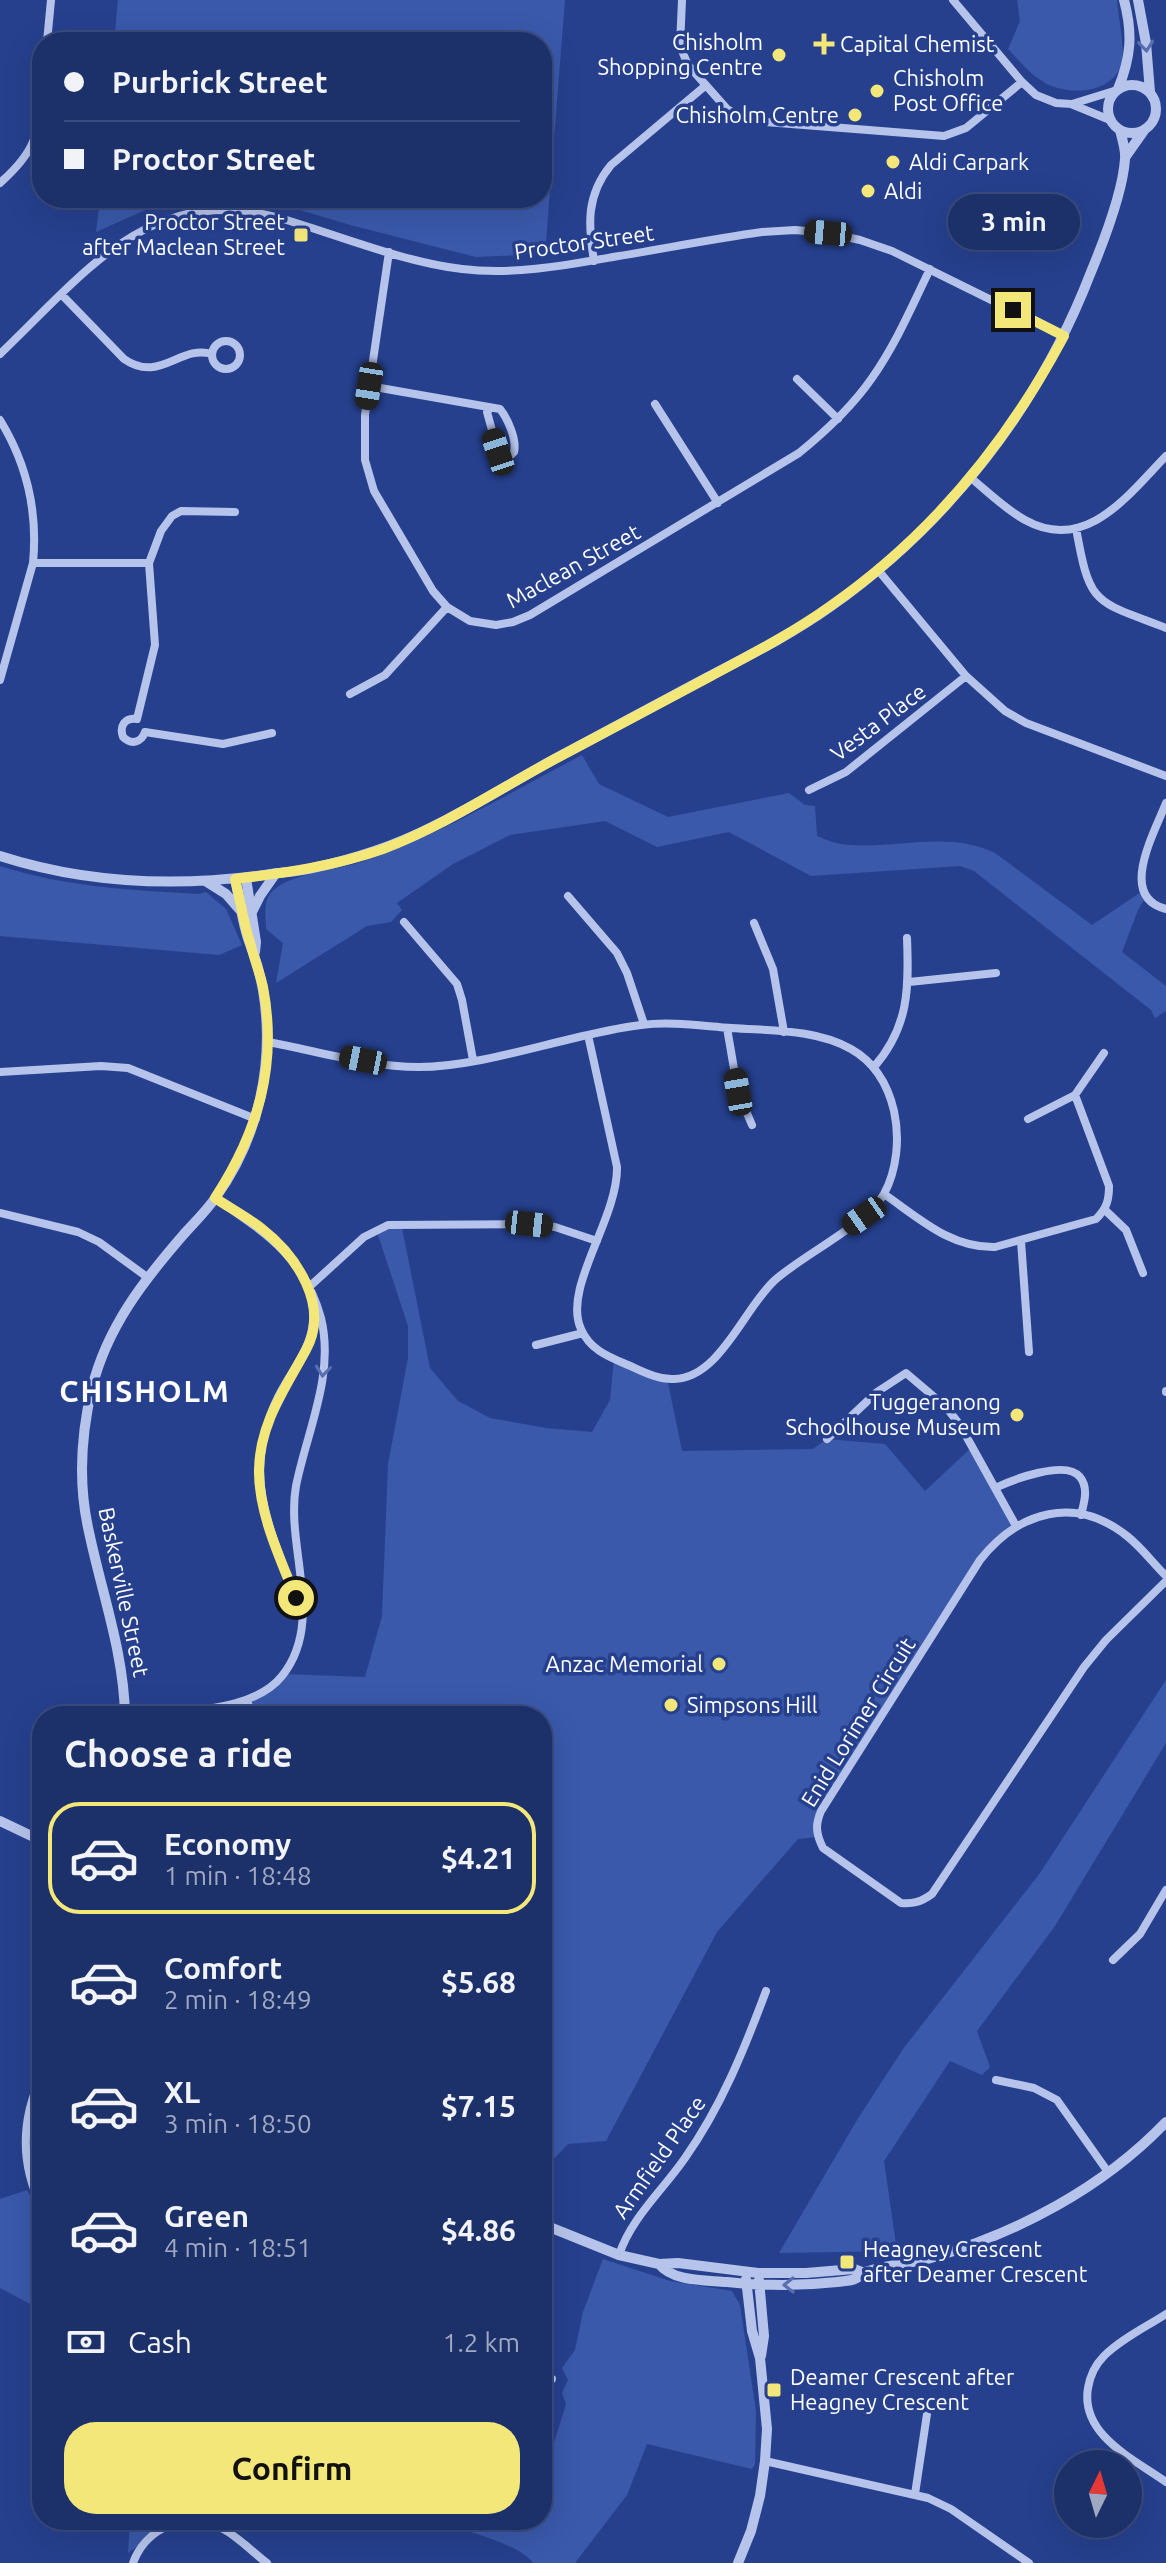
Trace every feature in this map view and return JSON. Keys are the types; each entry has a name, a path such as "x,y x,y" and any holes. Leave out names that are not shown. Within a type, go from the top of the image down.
{"street":[{"path":"48,32 51,0"},
{"path":"682,0 679,38 681,52 688,65 727,109 754,121 933,137 966,128 1022,82"},
{"path":"953,0 1036,95 1056,103 1071,104 1110,120 1120,130 1129,133 1166,120"},
{"path":"1110,120 1107,110 1109,100 1116,90 1131,46 1124,0"},
{"path":"0,856 49,870 111,878 204,881 305,870 356,857 434,827 780,639 830,607 878,570 926,526 971,478 1021,409 1064,336 1099,253 1125,159 1149,125 1155,103 1150,93 1145,34 1138,0"},
{"path":"1071,104 1134,84 1166,100"},
{"path":"594,261 589,213 602,176 705,86"},
{"path":"1120,130 1125,159"},
{"path":"0,183 24,160 32,146"},
{"name":"Proctor Street","path":"0,354 99,259 124,240 165,219 194,211 223,208 266,213 422,262 501,272 594,261 746,234 795,230 828,233 892,251 1064,336"},
{"name":"Maclean Street","path":"389,252 363,438 370,481 433,591 447,607 470,621 496,625 530,615 785,463 838,419 878,368 900,332 930,269"},
{"path":"62,295 134,366 146,369 197,353 212,354"},
{"path":"797,379 838,419"},
{"path":"369,386 500,409 516,449 509,457 498,452 487,418 490,408"},
{"path":"655,404 718,503"},
{"path":"0,420 22,462 33,511 33,563 0,680"},
{"path":"971,478 1028,522 1047,528 1076,528 1092,524 1113,511 1166,456"},
{"path":"137,719 155,645 149,563 161,531 172,516 181,511 235,512"},
{"path":"1076,528 1084,572 1097,597 1114,608 1166,628"},
{"path":"33,563 149,563"},
{"path":"878,570 966,676 994,703 1026,723 1166,776"},
{"path":"350,694 385,675 447,607"},
{"name":"Vesta Place","path":"809,790 846,772 966,676"},
{"path":"130,719 137,719 143,724 145,732 141,739 130,742 123,737 121,729 130,719"},
{"path":"145,732 223,744 272,733"},
{"path":"1166,803 1141,872 1144,894 1154,905 1166,909"},
{"path":"204,881 226,894 248,914 276,873"},
{"name":"Baskerville Street","path":"124,1706 121,1662 88,1530 83,1494 82,1458 86,1422 98,1369 118,1320 147,1277 215,1198 233,1171 256,1119 266,1071 267,1014 241,878"},
{"path":"568,896 617,953 644,1024"},
{"path":"404,922 457,984 473,1060"},
{"path":"754,923 773,969 784,1032"},
{"path":"874,1067 891,1044 901,1023 909,982 907,938"},
{"path":"909,982 996,973"},
{"path":"268,1042 390,1065 420,1067 473,1060 588,1035 644,1024 784,1032 827,1038 847,1046 874,1067 892,1102 897,1136 893,1170 884,1194 864,1216 773,1282 717,1356 690,1376 674,1379 658,1377 603,1354 583,1333 576,1314 576,1300 612,1206 617,1183 617,1167 588,1035"},
{"path":"727,1028 738,1092 752,1125"},
{"path":"1028,1119 1075,1095 1104,1053"},
{"path":"0,1072 101,1066 128,1068 256,1119"},
{"path":"884,1194 961,1244 978,1247 1021,1241 1096,1219 1105,1210 1109,1186 1075,1095"},
{"path":"215,1198 264,1231 289,1256 321,1317 324,1371 296,1488 302,1617 298,1646 290,1665 256,1706"},
{"path":"1105,1210 1126,1230 1143,1273"},
{"path":"0,1213 78,1232 99,1242 147,1277"},
{"path":"310,1292 364,1237 388,1225 529,1224 555,1227 597,1241"},
{"path":"1021,1241 1029,1352"},
{"path":"302,1617 266,1517 259,1469 264,1433 272,1410 311,1339 314,1317 310,1292"},
{"path":"536,1345 583,1333"},
{"path":"827,1439 877,1392 906,1373 946,1407 960,1425 1016,1526"},
{"path":"995,1488 1030,1475 1072,1471 1080,1477 1084,1487 1081,1515"},
{"name":"Enid Lorimer Circuit","path":"1048,1513 1081,1515 1112,1525 1129,1538 1166,1579 1084,1667 936,1890 922,1901 901,1903 823,1848 817,1837 817,1819 993,1544 1016,1526 1048,1513"},
{"path":"0,1821 32,1836"},
{"path":"1113,1960 1140,1934 1166,1890"},
{"name":"Armfield Place","path":"619,2255 632,2227 685,2159 716,2109 742,2055 766,1991"},
{"path":"996,2080 1034,2088 1057,2100 1108,2172"},
{"path":"32,2100 25,2142 32,2185"},
{"path":"659,2264 671,2274 747,2285 855,2280 864,2273 929,2259 992,2237 1052,2208 1108,2172 1163,2130"},
{"path":"552,2228 619,2255 659,2264 678,2263 758,2273 854,2269 864,2273"},
{"path":"738,2563 751,2531 765,2461 767,2429 760,2358 752,2331 745,2272"},
{"path":"758,2273 764,2336 760,2358"},
{"path":"1166,2314 1106,2353 1090,2377 1087,2391 1087,2406 1099,2432 1166,2482"},
{"path":"915,2494 927,2414"},
{"path":"765,2461 915,2494 951,2509 1029,2563"},
{"path":"133,2563 138,2550 160,2530"},
{"path":"225,2530 267,2563"}],"shaded area":[{"path":"118,0 565,0 552,165 552,32 115,32"},
{"path":"1017,0 1117,0 1123,56 1117,73 1109,82 1086,90 1061,89 1035,76 1008,49 1020,21"},
{"path":"99,208 150,208 96,232"},
{"path":"293,208 549,208 545,254 476,257"},
{"path":"582,755 599,784 668,817 789,793 805,805 815,806 817,836 835,843 860,845 939,841 977,846 995,853 1092,925 1141,892 1144,900 1122,952 1166,986 1166,1011 1155,1018 1151,1010 974,871 960,866 811,876 729,832 657,847 605,821 510,835 453,864 397,903 402,910 391,922 367,926 276,983 283,943 266,929 265,911 270,894 278,887 302,876 367,860 422,837"},
{"path":"0,866 49,879 98,886 206,892 226,909 242,945 219,955 0,936"},
{"name":"Simpsons Hill","path":"401,1223 430,1368 458,1401 490,1418 592,1432 610,1400 614,1359 667,1378 682,1451 813,1449 827,1439 885,1444 925,1491 972,1447 1016,1526 993,1544 821,1811 817,1837 798,1839 717,1932 606,2141 568,2144 552,2161 552,1706 250,1706 247,1701 284,1674 365,1677 382,1616 388,1464 408,1358 408,1326 376,1229"},
{"path":"1166,1680 1166,1743 1055,1926 977,2031 990,2067 982,2075 950,2061 884,2161 897,2251 779,2253 857,2120 903,2049 1040,1873"},
{"path":"27,2190 32,2199 32,2305 0,2288 0,2199"},
{"path":"603,2259 670,2281 732,2291 740,2305 756,2411 755,2464 752,2469 647,2444 627,2495 575,2563 533,2563 525,2555 500,2542 462,2530 552,2530 552,2450 566,2404 562,2393 568,2380 562,2368 575,2350 583,2312"},
{"path":"129,2530 160,2530 128,2553"}],"place":[{"name":"Capital Chemist","path":"824,44"},
{"name":"Chisholm Shopping Centre","path":"779,55"},
{"name":"Chisholm Post Office","path":"877,91"},
{"name":"Chisholm Centre","path":"855,115"},
{"name":"Aldi Carpark","path":"893,162"},
{"name":"Aldi","path":"868,191"},
{"name":"Proctor Street after Maclean Street","path":"301,235"},
{"name":"Tuggeranong Schoolhouse Museum","path":"1017,1415"},
{"name":"Anzac Memorial","path":"719,1664"},
{"name":"Simpsons Hill","path":"671,1705"},
{"name":"Heagney Crescent after Deamer Crescent","path":"847,2262"},
{"name":"Deamer Crescent after Heagney Crescent","path":"774,2390"}],"district":[{"name":"CHISHOLM","path":"145,1392"}],"route":[{"path":"296,1598 266,1517 259,1469 264,1433 272,1410 311,1339 314,1317 311,1295 281,1247 264,1231 215,1198 233,1171 256,1119 266,1071 268,1042 263,987 235,879 331,864 381,849 434,827 780,639 830,607 910,541 971,478 1044,373 1064,336 1013,310"}]}
